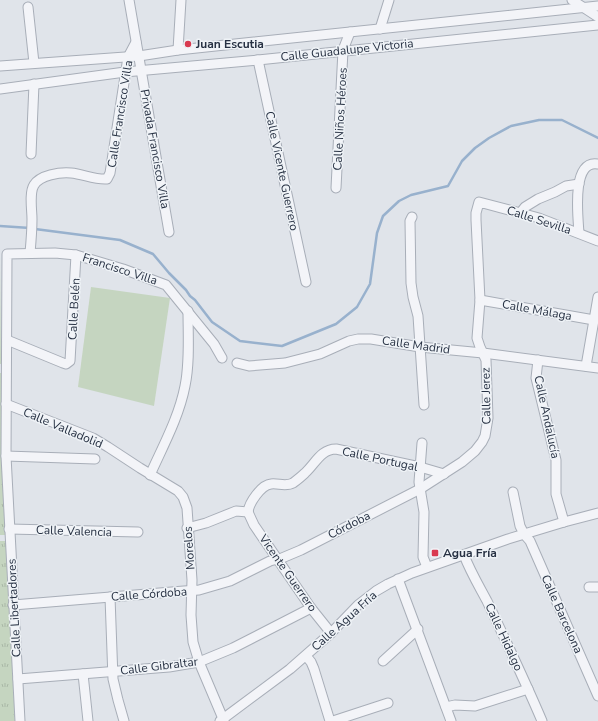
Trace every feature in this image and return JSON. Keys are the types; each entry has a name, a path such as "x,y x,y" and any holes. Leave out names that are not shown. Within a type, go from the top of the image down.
{"street":[{"path":"129,0 136,42"},
{"path":"178,50 181,0"},
{"path":"380,29 389,0"},
{"path":"572,0 598,16"},
{"name":"Calle Guadalupe Victoria","path":"0,66 139,56 178,50 598,6"},
{"path":"28,7 34,63"},
{"name":"Calle Guadalupe Victoria","path":"0,89 141,70 258,60 343,50 598,25"},
{"name":"Calle Niños Héroes","path":"336,188 343,50 350,32"},
{"name":"Privada Francisco Villa","path":"136,42 170,232"},
{"name":"Calle Francisco Villa","path":"30,253 32,218 31,198 33,186 39,180 48,176 70,173 107,179 110,173 128,57 136,42"},
{"name":"Calle Vicente Guerrero","path":"258,60 306,282"},
{"path":"31,154 34,84"},
{"path":"579,233 579,184 585,167 592,163 598,164"},
{"path":"521,212 525,207 538,199 566,186 579,184"},
{"name":"Calle Sevilla","path":"480,202 521,212 598,241"},
{"name":"Calle Jerez","path":"420,489 462,462 475,451 486,436 488,418 486,360 478,342 477,331 480,300 476,213 480,202"},
{"path":"412,217 410,222 411,283 418,316 424,405"},
{"name":"Francisco Villa","path":"30,253 76,255 166,284 214,344 222,358"},
{"name":"Calle Libertadores","path":"20,721 9,529 6,456 6,404 3,369 7,340 7,254 30,253"},
{"name":"Calle Belén","path":"7,340 63,363 69,363 71,359 76,255"},
{"path":"586,366 598,296"},
{"name":"Calle Málaga","path":"480,300 594,320"},
{"path":"150,474 174,421 185,386 188,350 188,311"},
{"name":"Calle Madrid","path":"237,364 249,366 285,364 320,354 358,339 371,339 420,347 483,353 598,368"},
{"name":"Calle Andalucía","path":"538,360 536,378 556,460 556,494 564,522"},
{"name":"Calle Valladolid","path":"6,404 93,438 160,481"},
{"path":"422,443 420,489 424,520 423,557 427,567"},
{"name":"Calle Portugal","path":"248,512 253,498 265,486 271,484 287,485 291,483 306,472 314,461 331,450 420,467 444,474"},
{"path":"6,456 95,459"},
{"name":"Morelos","path":"160,481 178,491 187,508 187,528 192,591 192,634 199,662 222,720"},
{"name":"Córdoba","path":"278,559 301,550 420,489"},
{"name":"Calle Barcelona","path":"513,492 520,526 530,541 598,696"},
{"path":"187,528 206,523 236,511 248,512"},
{"name":"Vicente Guerrero","path":"248,512 254,524 311,608 331,633"},
{"name":"Calle Agua Fría","path":"222,720 306,656 367,598 398,578 524,534 598,513"},
{"name":"Calle Valencia","path":"9,529 138,532"},
{"name":"Calle Hidalgo","path":"464,555 542,721"},
{"name":"Calle Córdoba","path":"14,606 192,591 210,588 230,582 270,561 278,559"},
{"path":"398,578 451,721"},
{"path":"110,597 113,672 115,688 124,721"},
{"name":"Calle Gibraltar","path":"18,679 169,667 199,662 233,648 311,608"},
{"path":"383,661 418,629"},
{"path":"306,656 314,669 330,721"},
{"path":"84,674 88,721"},
{"path":"446,707 455,705 475,706 528,689"},
{"path":"333,721 388,703"}],"green space":[{"path":"0,254 1,364 0,364"},
{"path":"91,287 170,298 154,406 78,387"},
{"path":"0,373 2,373 6,535 0,535"},
{"path":"0,541 6,541 15,721 0,721"}],"waterway":[{"path":"35,229 120,240 153,254 195,300 212,322 240,341 282,346 336,324 357,307 370,284 377,233 383,216 399,201 411,195 448,186 462,161 475,148 489,138 511,126 539,120 562,120 598,138"},
{"path":"0,226 30,228"}],"place":[{"name":"Juan Escutia","path":"188,44"},
{"name":"Agua Fría","path":"435,553"}]}
